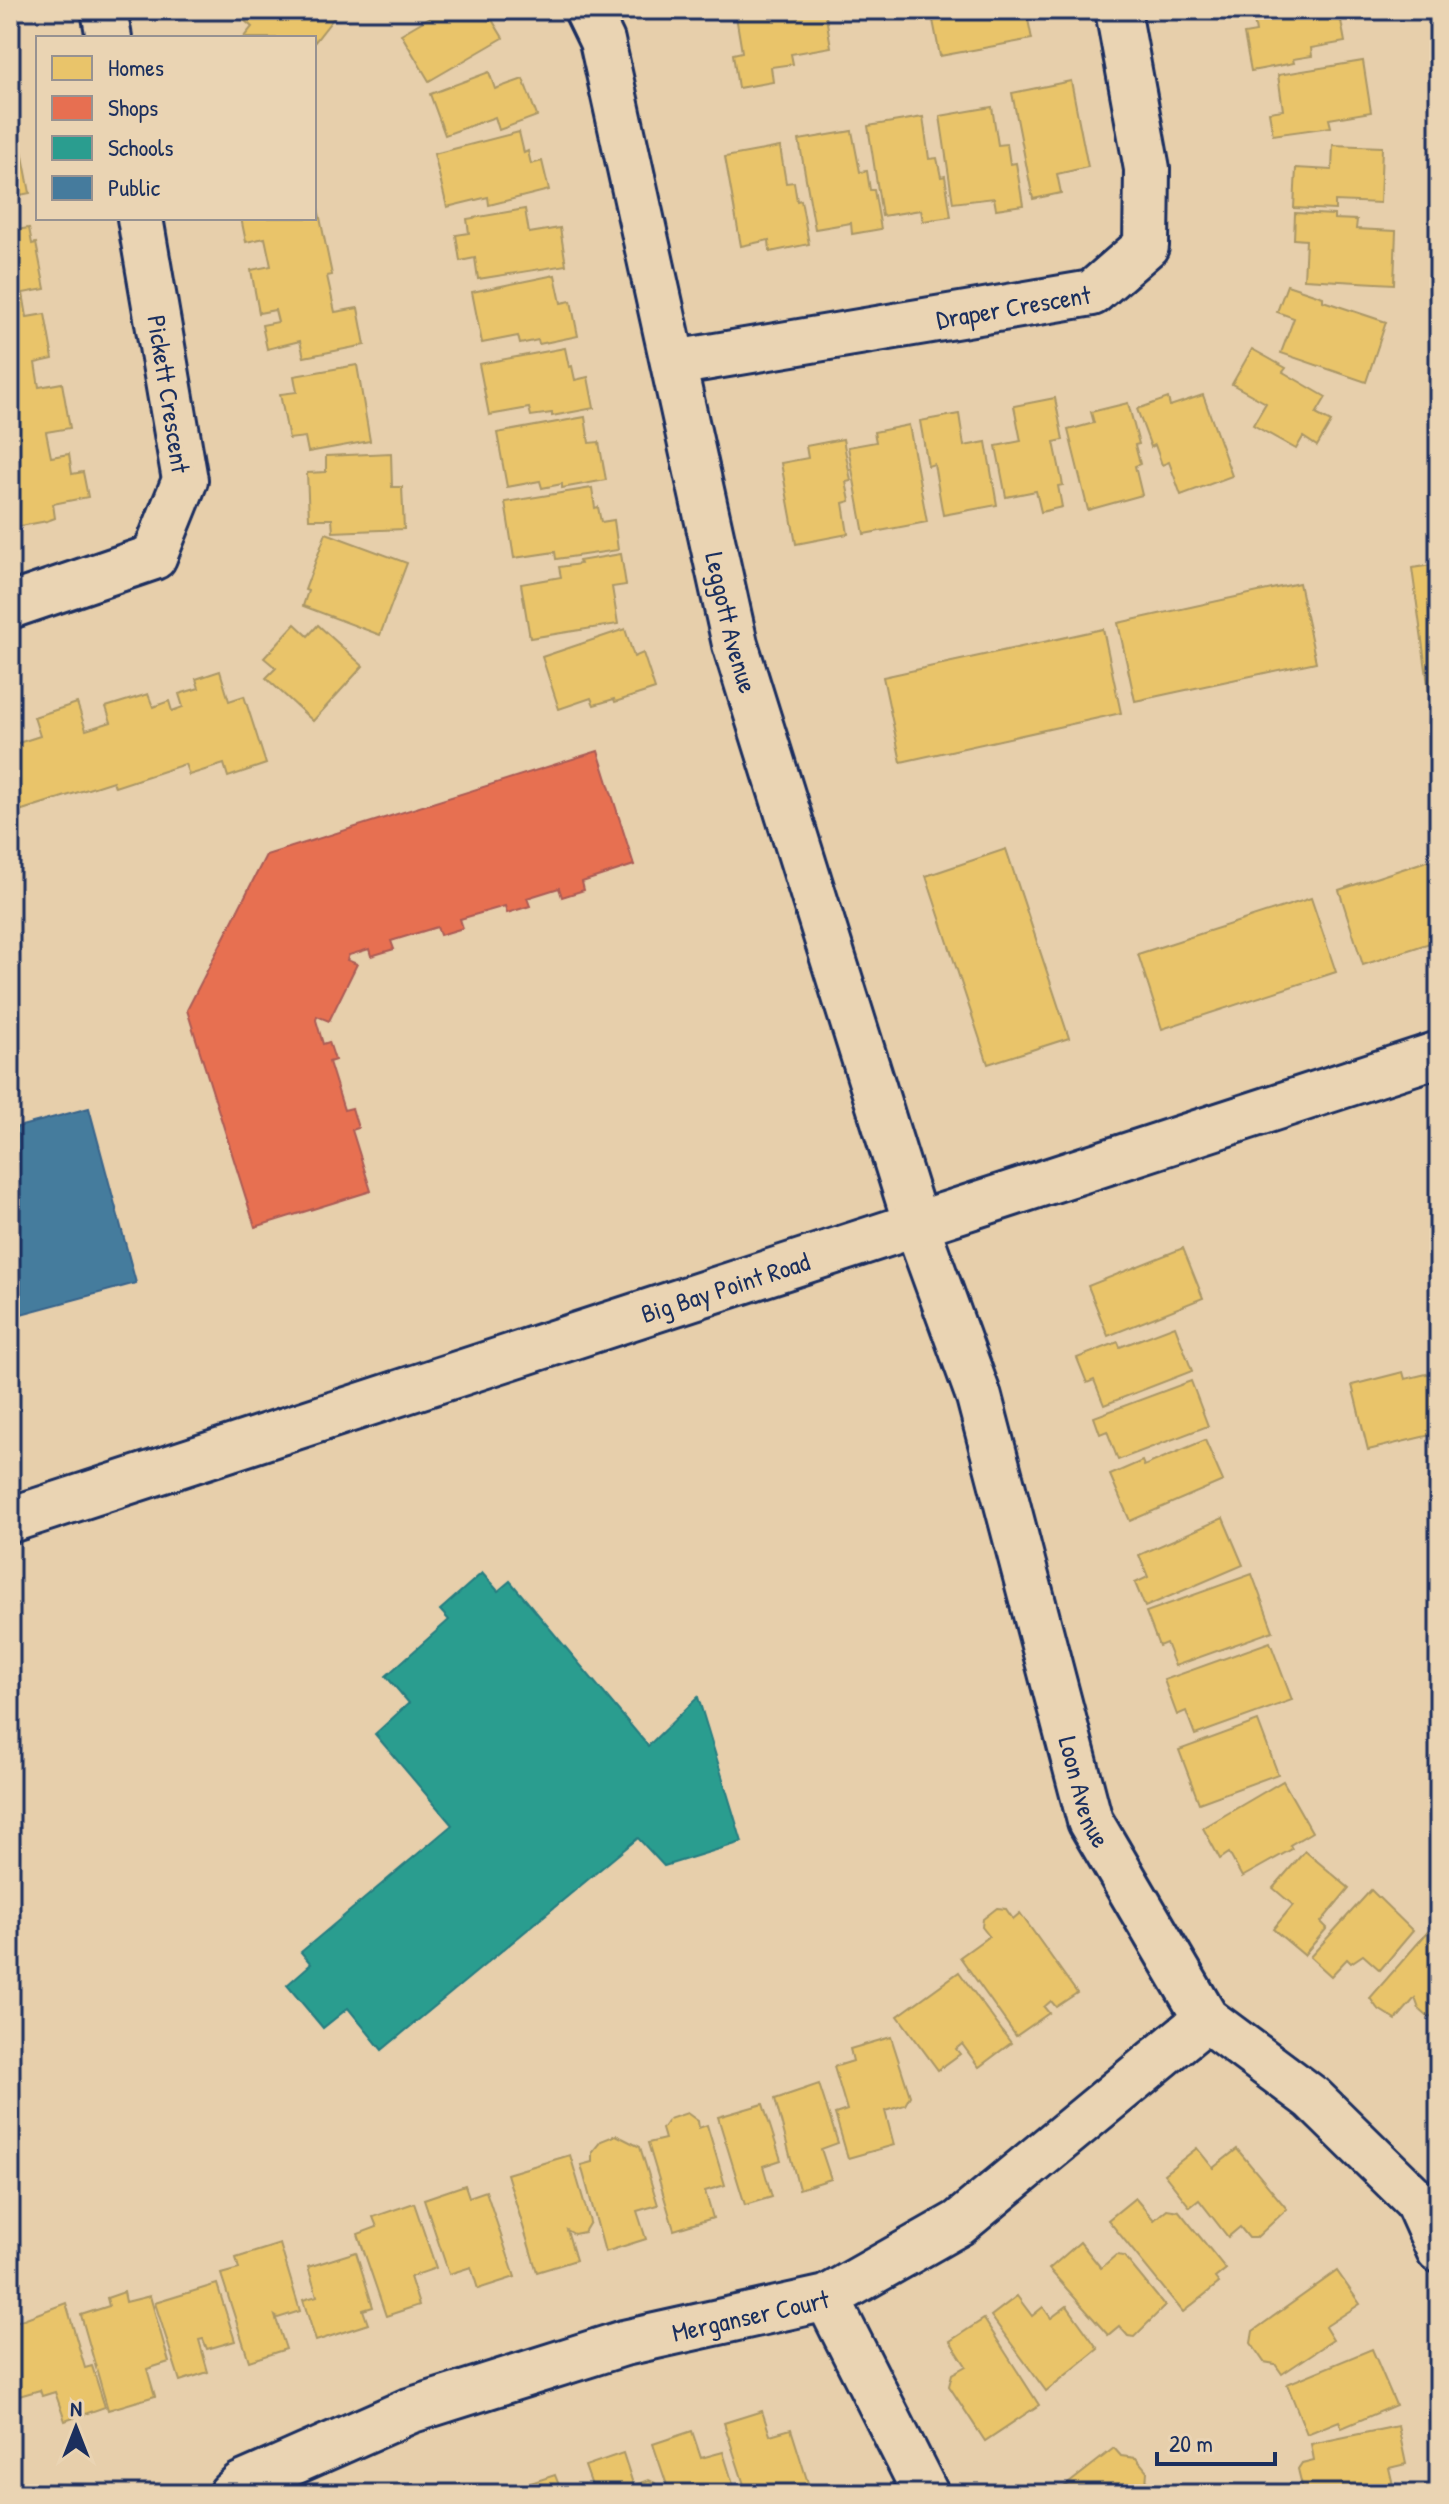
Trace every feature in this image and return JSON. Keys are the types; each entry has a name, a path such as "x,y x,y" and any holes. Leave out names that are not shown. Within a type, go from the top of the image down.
{"street":[{"path":"104,10 109,36"},
{"name":"Leggott Avenue","path":"587,10 602,41 735,644 916,1224"},
{"name":"Draper Crescent","path":"674,363 1092,293 1146,246 1147,169 1118,10"},
{"name":"Pickett Crescent","path":"10,606 154,557 185,480 140,220"},
{"name":"Big Bay Point Road","path":"10,1520 1439,1054"},
{"name":"Loon Avenue","path":"916,1224 979,1397 1090,1821 1206,2019 1312,2098 1417,2201 1439,2250"},
{"name":"Merganser Court","path":"231,2494 241,2485 409,2411 624,2343 827,2298 959,2223 1206,2019"},
{"path":"827,2298 926,2494"}],"building: Homes":[{"path":"232,10 333,10 336,15 316,40 316,36 245,36 252,27"},
{"path":"427,10 492,10 488,13 503,38 429,81 401,34 430,17"},
{"path":"735,10 825,10 831,47 791,54 793,64 771,67 773,82 738,88 733,54 742,52"},
{"path":"931,10 1026,10 1032,39 940,56"},
{"path":"1252,10 1339,10 1345,42 1311,48 1312,56 1293,59 1294,63 1251,71 1244,34 1256,32"},
{"path":"1363,61 1371,112 1329,119 1331,127 1273,135 1269,112 1283,110 1278,75"},
{"path":"489,72 495,89 523,79 537,116 499,130 495,117 445,135 430,94"},
{"path":"1071,81 1088,167 1057,174 1061,193 1033,199 1012,93"},
{"path":"992,107 998,145 1007,144 1010,164 1016,163 1023,205 996,209 994,198 953,203 940,116"},
{"path":"923,117 929,159 937,158 941,177 945,176 951,217 923,221 921,210 882,216 868,126"},
{"path":"852,131 860,172 867,171 870,190 874,190 881,229 852,234 851,223 815,229 799,140"},
{"path":"519,132 524,153 528,151 531,164 542,161 549,190 489,205 488,197 447,207 434,154"},
{"path":"1333,145 1382,147 1380,203 1335,201 1335,210 1294,208 1296,168 1332,170"},
{"path":"780,147 786,183 794,182 797,201 801,200 809,244 770,252 769,240 741,246 725,157"},
{"path":"22,151 30,193 10,197 10,153"},
{"path":"316,199 332,275 327,276 335,312 358,308 365,345 304,357 300,341 267,349 262,325 278,322 275,310 259,313 251,270 271,266 265,238 246,242 241,220 316,220"},
{"path":"525,209 529,233 560,228 566,265 478,279 475,258 460,261 456,235 469,233 467,219"},
{"path":"1295,213 1357,220 1356,229 1396,231 1394,284 1304,279 1306,240 1294,239"},
{"path":"29,228 32,244 36,243 45,289 23,293 27,317 45,314 53,359 35,363 39,387 62,383 70,428 46,432 51,457 69,454 72,474 83,472 88,497 53,504 55,518 10,528 10,231"},
{"path":"555,275 561,303 571,301 578,336 539,344 538,340 520,344 518,336 482,343 472,292"},
{"path":"1287,285 1386,322 1366,382 1281,353 1294,318 1277,312"},
{"path":"565,348 575,380 588,377 594,408 552,416 552,413 531,416 529,408 489,415 479,364"},
{"path":"1252,349 1286,368 1283,372 1326,397 1316,414 1331,422 1317,446 1303,437 1296,449 1253,425 1266,403 1232,384"},
{"path":"357,365 370,441 308,452 305,437 289,439 280,394 297,392 294,376"},
{"path":"1203,395 1232,476 1181,495 1169,462 1162,465 1155,445 1151,447 1137,409 1168,398 1170,406"},
{"path":"1055,398 1063,440 1054,442 1063,485 1058,486 1062,507 1041,512 1036,491 1006,497 996,446 1021,441 1014,406"},
{"path":"1128,403 1139,444 1135,445 1140,464 1135,466 1142,495 1088,510 1068,430 1094,423 1091,412"},
{"path":"959,414 964,446 986,442 997,505 943,515 934,464 928,466 920,421"},
{"path":"585,417 589,443 599,442 606,480 562,488 562,484 542,488 540,481 507,487 497,433"},
{"path":"909,425 927,522 864,534 848,447 876,442 874,432"},
{"path":"843,439 851,481 846,482 850,501 843,503 848,534 796,544 781,463 808,458 806,446"},
{"path":"391,453 392,487 402,487 404,529 333,532 332,519 309,519 307,473 326,472 326,456"},
{"path":"592,488 601,522 614,520 618,550 556,559 555,552 514,558 505,502"},
{"path":"326,533 407,563 380,635 303,606 308,591 305,590"},
{"path":"621,554 626,585 612,587 618,624 530,638 521,584 561,577 559,567 580,564 579,561"},
{"path":"1439,564 1439,764 1412,568"},
{"path":"1299,583 1316,662 1135,701 1118,623"},
{"path":"295,624 308,636 318,625 363,666 313,721 266,678 276,668 264,658"},
{"path":"625,629 634,657 643,653 655,689 615,702 614,699 594,705 591,698 559,709 542,657"},
{"path":"1103,629 1121,713 901,762 883,677"},
{"path":"220,671 229,701 244,696 266,764 228,777 224,764 189,775 185,764 115,787 113,781 16,812 20,825 10,828 10,729 15,744 40,736 34,717 77,703 86,730 111,722 106,707 148,694 153,707 169,701 172,711 183,707 179,694 199,688 196,679"},
{"path":"1006,849 1069,1038 988,1064 926,876"},
{"path":"1439,857 1439,940 1363,965 1339,890"},
{"path":"1311,898 1336,972 1162,1029 1138,954"},
{"path":"1183,1248 1203,1298 1108,1336 1088,1286"},
{"path":"1175,1326 1192,1371 1104,1405 1094,1380 1087,1383 1077,1358 1118,1342 1120,1347"},
{"path":"1439,1371 1439,1433 1368,1450 1352,1385 1403,1372 1405,1379"},
{"path":"1191,1381 1208,1426 1118,1460 1107,1431 1100,1434 1094,1417"},
{"path":"1205,1440 1223,1481 1130,1521 1110,1475 1142,1461 1144,1466"},
{"path":"1223,1518 1243,1565 1145,1607 1135,1583 1148,1577 1139,1555"},
{"path":"1252,1574 1273,1631 1175,1666 1166,1643 1159,1646 1146,1612"},
{"path":"1270,1642 1292,1700 1195,1735 1186,1711 1177,1715 1164,1680"},
{"path":"1258,1721 1278,1774 1199,1803 1179,1750"},
{"path":"1283,1781 1312,1832 1290,1845 1292,1849 1242,1877 1229,1853 1220,1859 1203,1828"},
{"path":"1305,1851 1349,1888 1321,1922 1327,1928 1304,1955 1273,1929 1293,1905 1273,1888"},
{"path":"1371,1890 1413,1931 1380,1970 1363,1955 1351,1963 1347,1959 1331,1976 1310,1957"},
{"path":"997,1908 1006,1909 1013,1919 1020,1913 1077,1993 1056,2007 1051,2001 1044,2007 1049,2013 1016,2036 960,1957 989,1936 982,1927 983,1919"},
{"path":"1439,1919 1439,2014 1428,2017 1419,2009 1415,1998 1396,2020 1377,2008 1370,1998"},
{"path":"959,1972 1011,2043 979,2067 962,2044 956,2049 960,2054 938,2070 898,2016"},
{"path":"891,2037 910,2096 905,2105 885,2111 894,2145 848,2158 835,2114 847,2110 834,2067 853,2061 850,2049"},
{"path":"819,2084 838,2143 821,2149 831,2179 799,2189 775,2099"},
{"path":"763,2104 781,2160 763,2166 772,2197 745,2205 718,2117"},
{"path":"687,2113 698,2121 699,2128 707,2125 725,2185 705,2191 713,2218 674,2230 648,2143 665,2139 662,2129 669,2119"},
{"path":"616,2135 640,2147 658,2205 637,2211 646,2239 605,2252 581,2165 592,2162 592,2152 601,2141"},
{"path":"1197,2148 1213,2168 1237,2149 1287,2209 1256,2238 1249,2238 1240,2227 1228,2237 1199,2200 1190,2207 1164,2174"},
{"path":"570,2155 590,2222 584,2232 574,2234 567,2230 576,2260 537,2272 507,2174"},
{"path":"465,2185 469,2197 486,2191 515,2277 478,2289 471,2267 449,2274 424,2199"},
{"path":"1135,2198 1154,2220 1167,2209 1179,2211 1226,2269 1215,2278 1219,2283 1183,2312 1108,2220"},
{"path":"414,2203 436,2268 410,2277 419,2305 386,2316 358,2234 377,2227 373,2217"},
{"path":"1080,2242 1101,2268 1116,2255 1124,2256 1165,2306 1134,2337 1128,2336 1119,2326 1108,2335 1049,2269"},
{"path":"280,2244 300,2311 278,2318 275,2316 286,2349 249,2361 221,2274 239,2269 236,2258"},
{"path":"356,2252 373,2307 363,2310 368,2324 316,2341 303,2300 317,2296 308,2267"},
{"path":"1337,2271 1360,2304 1325,2327 1333,2340 1282,2374 1275,2364 1264,2362 1251,2343 1253,2331"},
{"path":"217,2284 235,2341 207,2349 203,2339 199,2340 208,2372 180,2381 155,2303"},
{"path":"124,2292 126,2302 150,2296 169,2362 147,2369 155,2396 108,2410 81,2315 109,2306 107,2298"},
{"path":"1017,2296 1032,2316 1043,2307 1051,2318 1067,2306 1098,2349 1046,2391 991,2316"},
{"path":"66,2303 85,2368 92,2366 105,2407 65,2421 55,2392 42,2396 40,2390 19,2396 10,2366 10,2324"},
{"path":"984,2319 1039,2405 985,2441 949,2386 952,2374 966,2366 950,2341"},
{"path":"1372,2349 1396,2405 1342,2428 1339,2421 1307,2434 1287,2384"},
{"path":"762,2411 770,2435 791,2429 809,2486 800,2489 802,2494 747,2494 724,2423"},
{"path":"1398,2426 1406,2464 1389,2468 1395,2494 1304,2494 1298,2469 1302,2463 1314,2460 1311,2444"},
{"path":"692,2431 701,2458 723,2452 736,2494 670,2494 653,2444"},
{"path":"1114,2448 1121,2456 1136,2458 1147,2471 1146,2486 1153,2494 1055,2494"},
{"path":"623,2453 635,2490 638,2484 649,2480 655,2483 659,2494 595,2494 585,2466"},
{"path":"555,2475 562,2493 584,2485 587,2494 521,2494 518,2487"}],"building: Shops":[{"path":"598,751 634,865 582,882 584,890 562,897 559,888 527,898 530,906 507,913 505,906 460,919 463,928 440,935 437,927 391,941 394,949 371,956 369,949 349,955 347,960 357,964 329,1021 317,1016 316,1020 323,1044 329,1042 335,1060 329,1062 344,1110 352,1108 358,1128 352,1130 371,1191 255,1227 187,1010 266,855"}],"building: Schools":[{"path":"482,1573 498,1591 510,1581 648,1746 698,1697 742,1842 664,1866 638,1838 382,2050 348,2008 323,2028 287,1985 311,1964 301,1952 452,1825 375,1734 409,1703 386,1676 449,1620 440,1610"}],"building: Public":[{"path":"89,1108 136,1283 10,1317 10,1129"}]}
